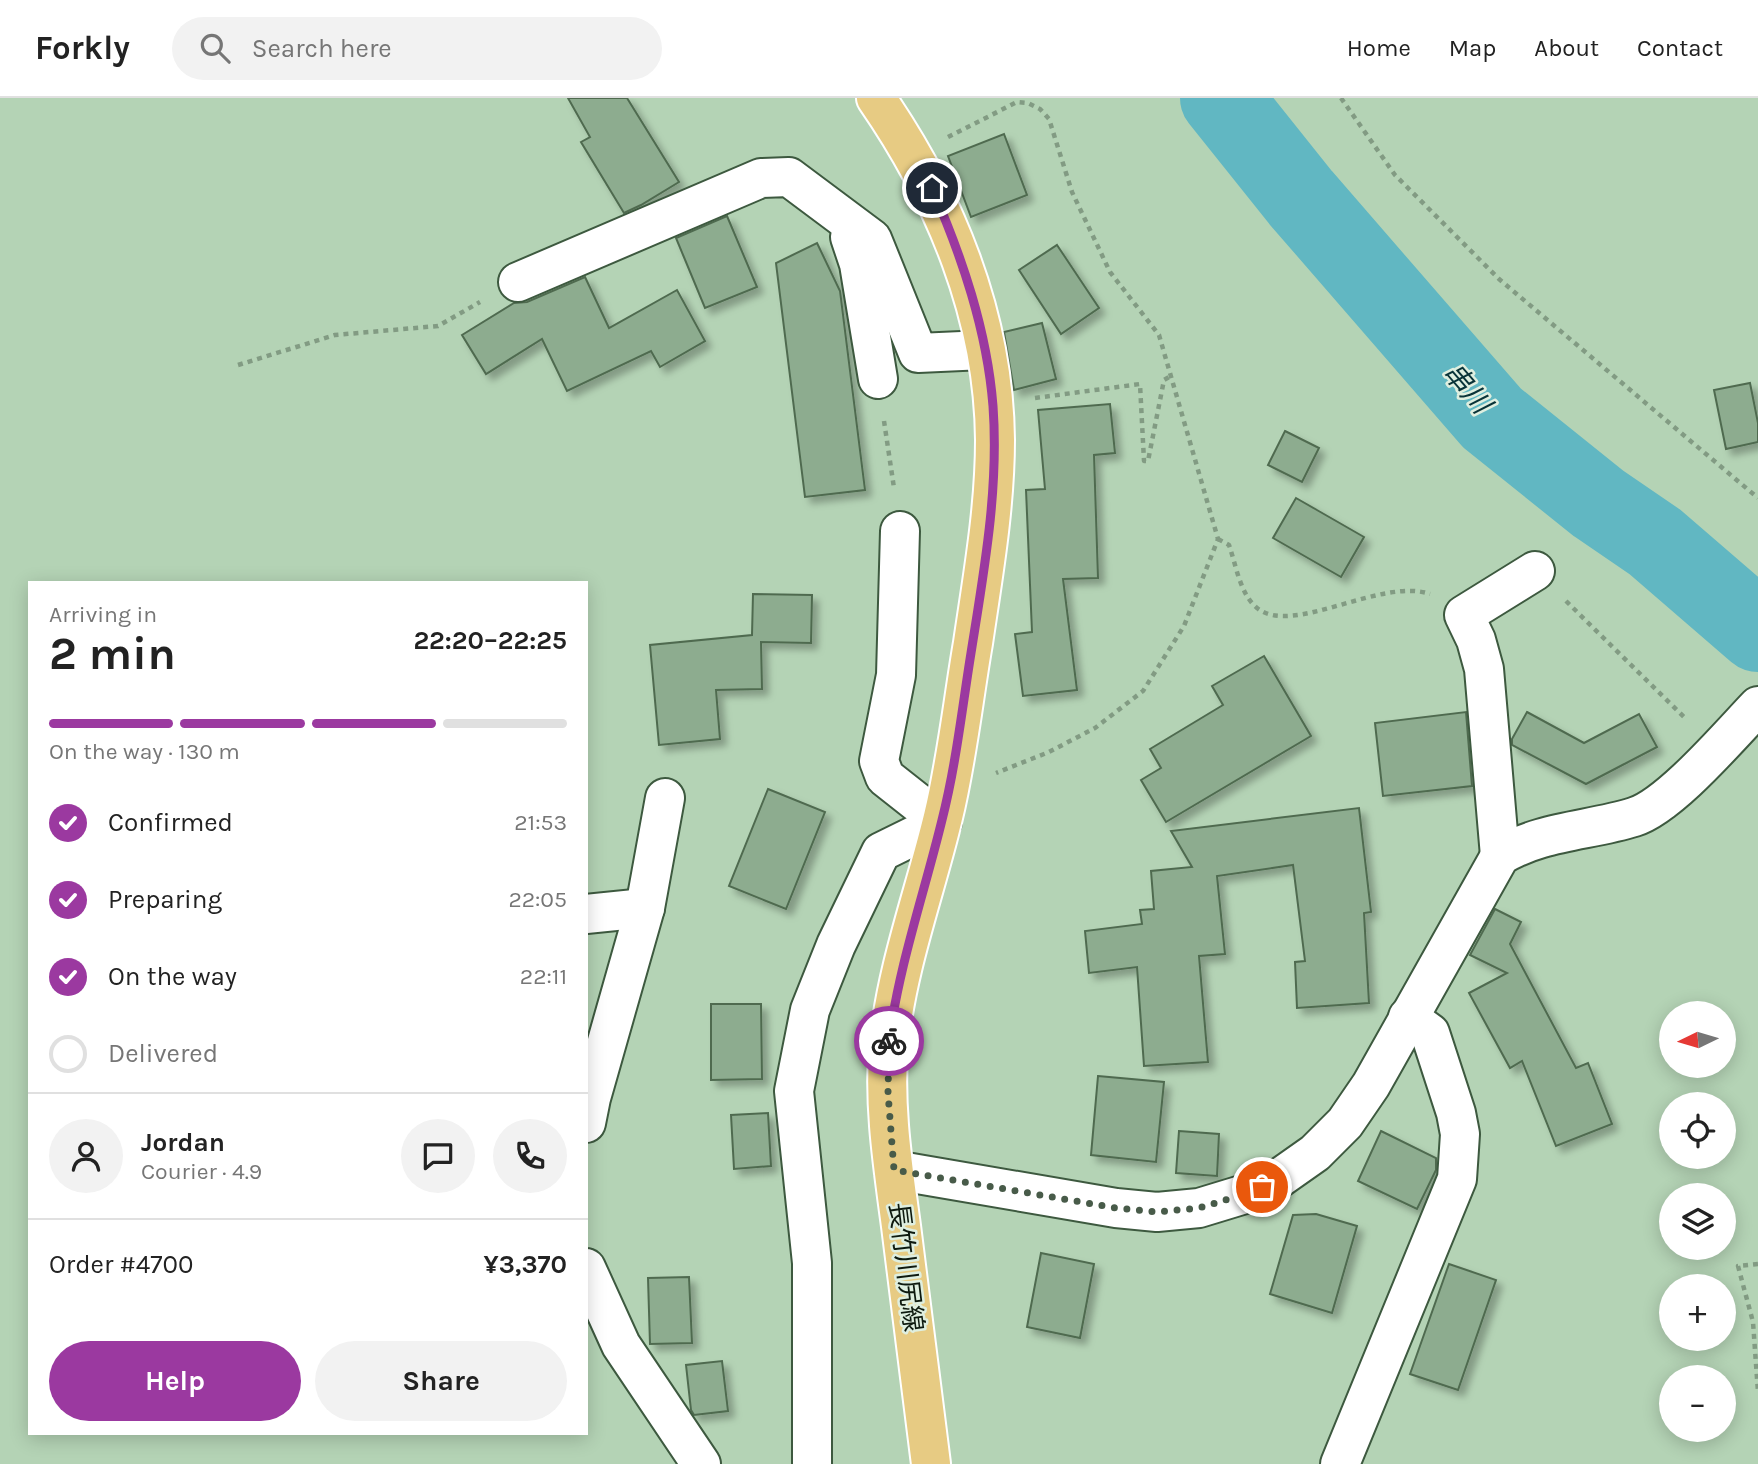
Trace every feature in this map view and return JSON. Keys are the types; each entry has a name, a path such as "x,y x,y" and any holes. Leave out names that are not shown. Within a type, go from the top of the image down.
{"main road":[{"name":"長竹川尻線","path":"876,98 913,154 942,212 962,263 985,350 993,403 994,467 988,543 949,790 893,1008 888,1072 894,1170 932,1464"}],"street":[{"path":"518,282 761,178 789,177 872,239 918,353 985,350"},
{"path":"845,221 859,264 878,379"},
{"path":"812,1464 812,1263 794,1091 810,1010 836,945 881,852 942,822 885,777 879,761 895,676 900,531"},
{"path":"1500,856 1484,669 1476,640 1464,615 1535,571"},
{"path":"894,1170 1116,1208 1157,1212 1199,1208 1245,1194 1287,1172 1315,1153 1345,1123 1371,1085 1500,856 1520,843 1637,816 1669,795 1758,706"},
{"path":"588,1106 645,908 665,799"},
{"path":"588,914 645,908"},
{"path":"1340,1464 1457,1179 1460,1134 1456,1113 1430,1033 1408,1017"},
{"path":"588,1277 604,1345 701,1464"}],"path":[{"path":"1341,98 1395,174 1499,279 1758,498"},
{"path":"913,154 1017,102 1028,103 1040,109 1049,120 1072,192 1110,272 1159,335 1217,539 1184,626 1143,691 1095,728 1020,764"},
{"path":"238,365 335,335 438,326 518,282"},
{"path":"993,403 1140,384 1144,461 1148,461 1164,380 1171,376"},
{"path":"878,379 900,531"},
{"path":"1217,539 1230,545 1244,591 1257,608 1273,616 1294,616 1390,591 1419,590 1443,598 1464,615"},
{"path":"1535,571 1700,733 1725,741"},
{"path":"1758,1264 1738,1266 1753,1322 1758,1392"}],"building":[{"path":"568,98 627,98 679,182 624,213 581,142 590,137"},
{"path":"1004,134 1027,195 971,217 948,156"},
{"path":"727,216 757,287 705,308 676,238"},
{"path":"817,243 840,291 865,490 805,497 776,263"},
{"path":"1057,245 1099,308 1061,334 1019,270"},
{"path":"585,277 609,328 677,290 705,341 660,367 651,351 567,391 542,339 486,374 462,335 514,303 527,302"},
{"path":"1042,323 1056,379 1014,390 1004,332"},
{"path":"1750,383 1758,423 1758,442 1726,449 1714,390"},
{"path":"1110,404 1115,453 1094,455 1098,578 1063,579 1077,690 1023,696 1015,634 1032,632 1026,490 1045,489 1038,410"},
{"path":"1285,431 1319,448 1302,482 1268,465"},
{"path":"1296,498 1364,537 1341,577 1273,538"},
{"path":"753,594 812,595 811,643 761,642 762,689 716,690 720,739 659,745 650,645 752,635"},
{"path":"1264,656 1311,736 1166,822 1141,780 1161,768 1150,749 1223,705 1212,686"},
{"path":"1466,712 1472,786 1383,796 1375,723"},
{"path":"1527,712 1584,743 1639,714 1657,747 1586,784 1512,745 1512,739"},
{"path":"768,789 825,812 786,909 729,886"},
{"path":"1359,808 1371,912 1364,913 1369,1003 1297,1008 1295,962 1305,961 1293,865 1217,876 1225,954 1199,956 1208,1062 1144,1066 1137,967 1089,973 1085,931 1142,924 1140,910 1154,909 1151,871 1192,867 1171,831"},
{"path":"1495,909 1521,922 1510,944 1576,1068 1588,1063 1612,1124 1556,1146 1522,1061 1510,1068 1469,993 1507,973 1470,955"},
{"path":"711,1004 761,1004 762,1079 711,1080"},
{"path":"1098,1076 1164,1082 1156,1162 1091,1155"},
{"path":"768,1113 771,1166 734,1169 731,1115"},
{"path":"1179,1131 1219,1134 1217,1176 1176,1173"},
{"path":"1381,1131 1436,1158 1436,1170 1417,1209 1358,1181"},
{"path":"1316,1214 1357,1226 1332,1313 1270,1294 1293,1215"},
{"path":"1041,1253 1094,1264 1080,1338 1027,1327"},
{"path":"1449,1264 1496,1280 1458,1390 1410,1374"},
{"path":"689,1277 692,1343 650,1344 648,1278"},
{"path":"722,1361 728,1411 694,1415 691,1410 686,1365"}],"waterway":[{"name":"串川","path":"1221,98 1301,198 1492,418 1598,503 1655,542 1758,631"}],"way so far":[{"path":"889,1041 888,1093 894,1170 1116,1208 1157,1212 1199,1208 1262,1187"}],"route":[{"path":"889,1041 898,984 949,790 988,543 993,494 995,439 985,350 962,263 932,188"}]}
